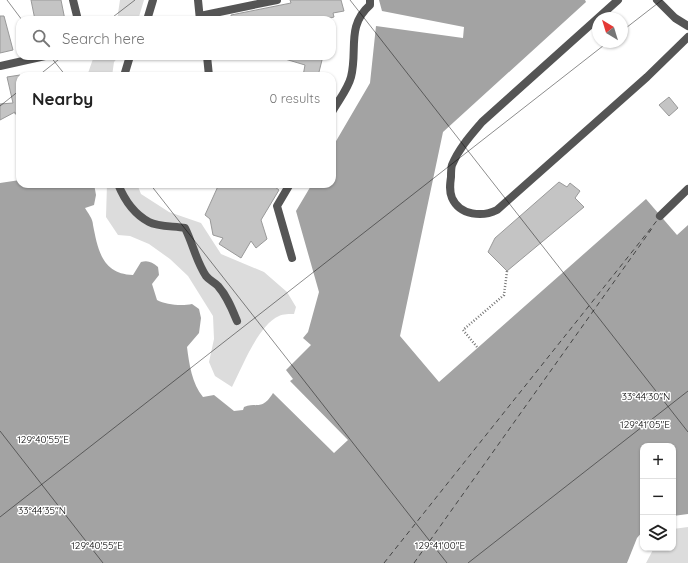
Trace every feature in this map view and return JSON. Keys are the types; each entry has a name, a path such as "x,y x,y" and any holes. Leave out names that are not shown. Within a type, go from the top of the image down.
{"street":[{"path":"73,0 77,16"},
{"path":"148,16 153,0"},
{"path":"198,0 200,16"},
{"path":"209,16 277,0"},
{"path":"336,105 351,78 358,18 370,5 370,0"},
{"path":"605,12 618,0"},
{"path":"657,0 675,18 688,26"},
{"path":"592,23 482,122 466,141 452,166 450,189 452,199 461,208 470,214 487,215 497,210 647,77 688,37"},
{"path":"0,66 27,60"},
{"path":"125,72 129,60"},
{"path":"207,60 209,72"},
{"path":"120,188 130,206 150,222 186,228 192,242 195,255 207,277 218,286 227,299 237,321"},
{"path":"288,188 277,206 292,258"},
{"path":"660,216 688,189"}],"path":[{"path":"477,347 463,330 504,295 507,271"}],"shaded area":[{"path":"120,0 144,0 139,16 118,16"},
{"path":"379,0 585,0 586,2 443,132 400,336 439,382 646,199 677,235 688,225 688,514 676,516 676,443 640,443 640,534 637,538 627,563 0,563 0,183 16,181 16,188 95,188 96,195 94,205 85,208 92,221 100,252 108,265 114,270 123,274 133,275 141,262 148,261 158,267 159,275 152,284 157,300 174,305 192,304 199,309 201,318 199,333 187,347 194,380 203,397 214,395 234,411 243,410 244,407 262,404 269,399 273,393 334,453 348,440 290,381 293,379 286,370 311,345 303,338 308,332 319,292 296,211 310,188 336,188 336,141 370,83 376,26 463,38 464,27 382,11"},
{"path":"93,60 116,60 113,72 88,72"},
{"path":"107,188 139,188 141,194 169,212 201,223 221,254 264,272 287,292 296,307 294,314 284,314 279,316 264,328 251,348 232,387 215,376 209,362 214,339 213,316 188,276 170,259 149,244 130,236 118,235 106,217"},
{"path":"688,527 688,563 646,563 652,551 676,551 676,529"}],"building":[{"path":"31,0 61,0 64,16 34,16"},
{"path":"290,0 341,0 344,11 333,13 334,16 231,16 231,15 291,3"},
{"path":"0,16 4,16 13,50 0,53"},
{"path":"288,60 322,60 319,72 304,72 305,65"},
{"path":"16,76 16,114 15,112 0,120 0,104 13,103 7,77"},
{"path":"669,97 678,108 669,116 659,105"},
{"path":"559,182 567,187 570,183 580,191 575,198 584,207 507,271 488,252 495,238"},
{"path":"217,188 276,188 279,190 261,220 267,239 256,248 251,241 241,258 219,244 223,238 213,235 210,219 205,215"}],"ferry route":[{"path":"384,563 659,218"},
{"path":"414,563 653,227"}]}
